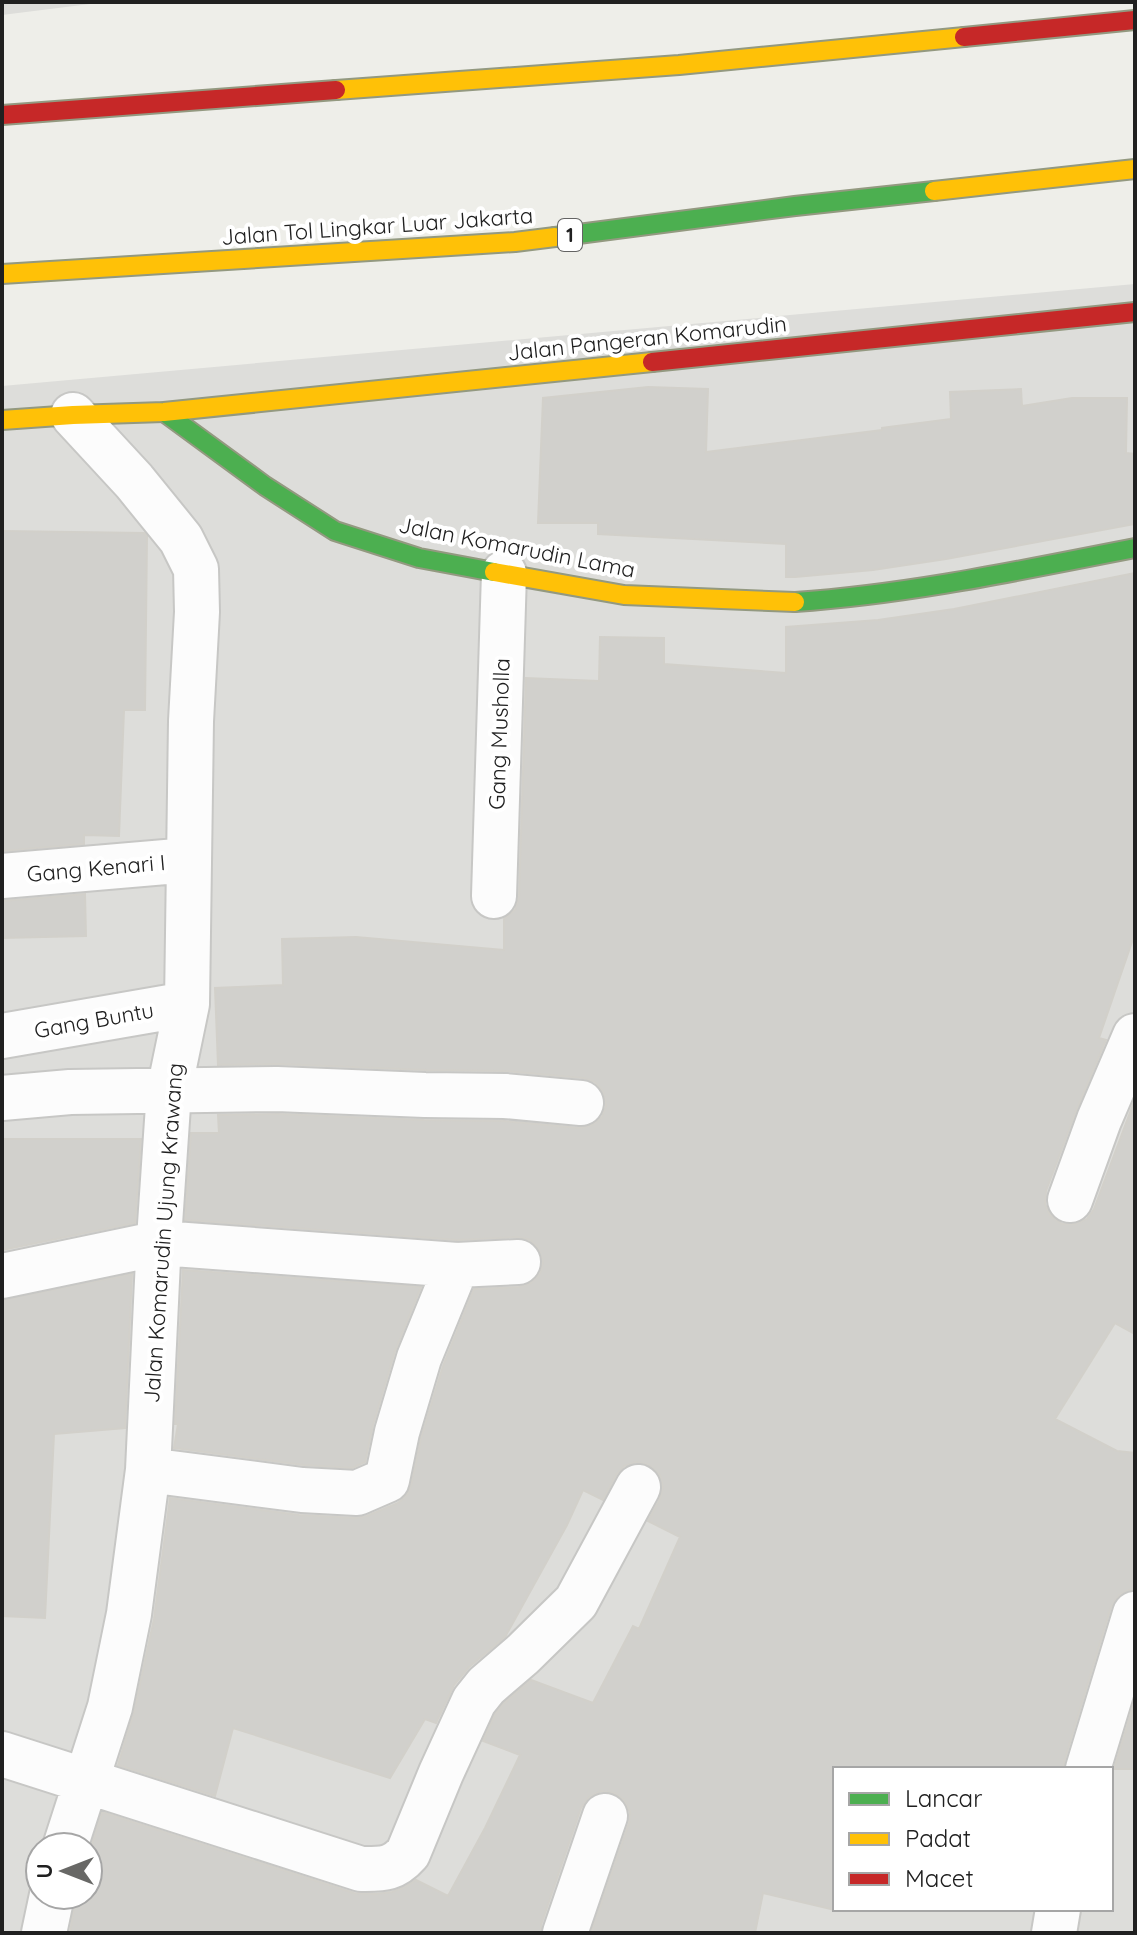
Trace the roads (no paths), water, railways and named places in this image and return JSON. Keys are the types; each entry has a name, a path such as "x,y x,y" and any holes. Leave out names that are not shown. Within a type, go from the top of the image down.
{"main road":[{"path":"2,115 679,65 1135,20"},
{"name":"Jalan Tol Lingkar Luar Jakarta","path":"2,274 515,242 795,206 1135,169"},
{"name":"Jalan Pangeran Komarudin","path":"2,420 164,412 1135,312"},
{"name":"Jalan Komarudin Lama","path":"164,412 265,486 335,531 419,558 624,595 796,602 876,595 1135,548"}],"street":[{"name":"Jalan Komarudin Ujung Krawang","path":"70,1831 110,1707 129,1614 148,1470 169,1091 187,1004 191,721 197,612 196,569 181,539 134,481 73,415"},
{"name":"Gang Musholla","path":"494,896 504,573"},
{"name":"Gang Kenari I","path":"2,876 189,860"},
{"name":"Gang Buntu","path":"2,1036 187,1004"},
{"path":"1070,1200 1099,1120 1135,1036"},
{"path":"2,1098 70,1092 277,1089 505,1096 581,1103"},
{"path":"2,1276 160,1243 457,1265 518,1262"},
{"path":"148,1470 302,1490 357,1493 387,1480 397,1432 419,1358 457,1265"},
{"path":"2,1754 361,1869 389,1868 408,1853 474,1701 486,1686 576,1602 638,1487"},
{"path":"1089,1767 1135,1614"},
{"path":"565,1933 605,1816"},
{"path":"44,1933 49,1911"},
{"path":"1054,1933 1058,1911"}]}
